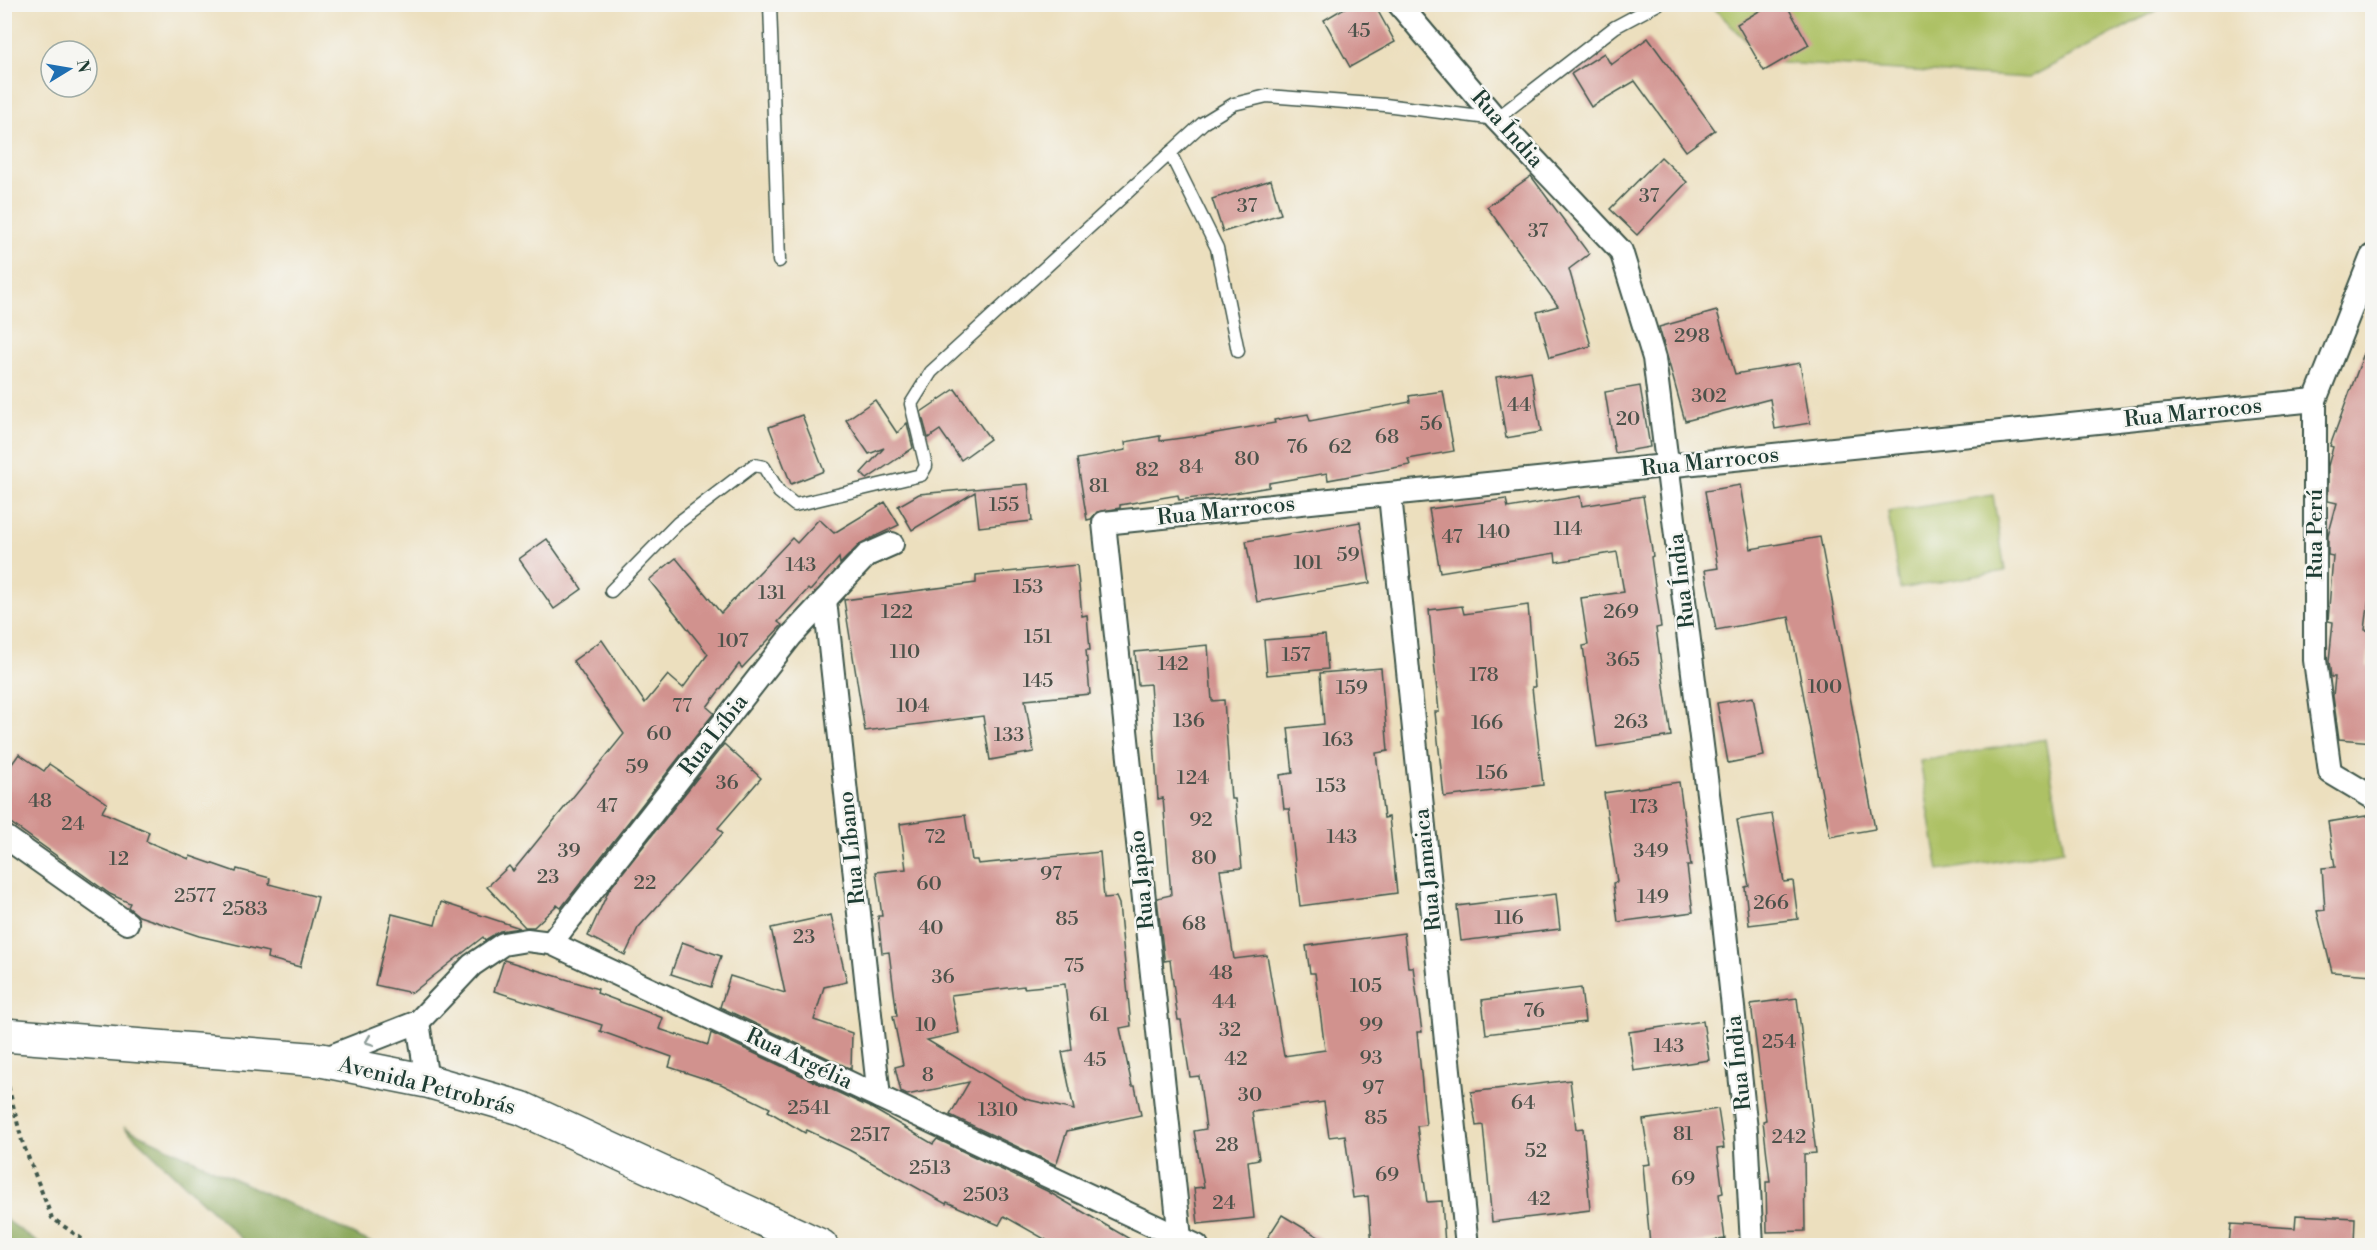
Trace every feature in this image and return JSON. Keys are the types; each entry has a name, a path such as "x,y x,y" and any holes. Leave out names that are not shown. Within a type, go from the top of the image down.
{"main road":[{"name":"Avenida Petrobrás","path":"4,1035 321,1060 427,1081 521,1108 821,1245"}],"street":[{"name":"Rua Índia","path":"1399,4 1496,119 1622,250 1654,358 1724,922 1746,1130 1752,1245"},
{"name":"Rua Perú","path":"2373,256 2315,400 2315,660 2330,772 2373,797"},
{"name":"Rua Marrocos","path":"1104,523 2315,400"},
{"name":"Rua Jamaica","path":"1390,495 1467,1245"},
{"name":"Rua Japão","path":"1104,523 1188,1242"},
{"name":"Rua Líbia","path":"551,943 791,636 867,555 892,544"},
{"name":"Rua Líbano","path":"825,600 879,1097"},
{"path":"4,837 127,924"},
{"name":"Rua Argélia","path":"321,1060 418,1022 472,965 503,944 527,940 551,943 1188,1242"},
{"path":"418,1022 427,1081"}],"lane":[{"path":"770,4 779,261"},
{"path":"611,591 678,523 754,465 765,467 779,492 795,505 921,475 926,466 911,404 931,372 1203,123 1234,104 1267,96 1385,105 1496,119 1615,27 1658,4"},
{"path":"1170,153 1217,248 1238,351"}],"path":[{"path":"4,1068 22,1141 52,1218 92,1245"}],"green space":[{"path":"1711,5 2166,5 2029,78 1767,62"},
{"path":"1993,495 2005,571 1900,589 1888,512"},
{"path":"2045,739 2064,850 1939,871 1920,761"},
{"path":"124,1127 376,1245 248,1245"},
{"path":"5,1219 41,1245 5,1245"}],"building":[{"path":"1351,4 1374,4 1395,42 1350,67 1324,20"},
{"path":"1771,4 1786,4 1809,45 1764,71 1737,24"},
{"path":"1648,38 1715,130 1686,151 1635,81 1591,107 1571,74 1604,53 1611,65"},
{"path":"1661,157 1687,182 1637,235 1610,209"},
{"path":"1531,176 1589,254 1569,269 1591,346 1550,357 1537,312 1558,306 1487,207"},
{"path":"1271,180 1281,214 1223,232 1212,199"},
{"path":"1717,311 1735,374 1800,363 1810,423 1775,429 1770,399 1685,421 1659,327"},
{"path":"2371,334 2373,566 2365,630 2371,631 2367,666 2373,667 2373,742 2339,739 2333,696 2335,677 2331,677 2329,661 2333,622 2328,621 2333,556 2328,555 2328,536 2337,503 2328,501 2328,466 2333,447 2330,446"},
{"path":"1531,371 1541,432 1506,438 1496,377"},
{"path":"1640,386 1650,447 1615,453 1605,392"},
{"path":"955,389 990,439 961,460 940,430 928,438 921,412"},
{"path":"1443,391 1454,451 1408,459 1410,465 1328,480 1327,473 1269,483 1269,487 1235,493 1179,500 1178,495 1120,505 1120,508 1097,512 1087,520 1077,459 1126,450 1125,442 1160,436 1160,441 1204,435 1275,423 1274,420 1308,414 1310,421 1410,402 1409,396"},
{"path":"875,400 897,433 907,423 913,448 867,479 861,473 884,448 869,454 846,420"},
{"path":"802,415 824,471 791,484 769,427"},
{"path":"1028,484 1032,521 979,527 975,492 912,530 898,506 919,494"},
{"path":"1740,485 1751,549 1820,537 1875,829 1830,837 1789,617 1716,630 1705,570 1718,568 1705,491"},
{"path":"1580,496 1582,506 1643,496 1653,556 1651,557 1661,627 1656,628 1671,736 1597,747 1583,646 1588,645 1581,598 1624,592 1617,552 1556,562 1555,553 1440,572 1429,509 1506,499 1508,508"},
{"path":"885,502 899,525 861,543 840,564 839,558 810,591 808,589 778,622 782,625 742,668 739,664 707,707 714,713 561,908 557,905 534,927 525,927 487,887 509,866 513,871 624,734 573,661 602,640 645,703 668,675 683,688 708,654 649,580 676,558 721,613 792,538 797,543 819,519 834,533"},
{"path":"1360,522 1370,583 1257,602 1246,541"},
{"path":"547,539 582,589 554,609 519,559"},
{"path":"1077,565 1082,616 1087,615 1090,650 1086,650 1090,694 1025,700 1034,752 990,760 983,716 865,731 844,600 976,583 976,575"},
{"path":"1528,605 1535,687 1532,687 1543,785 1444,797 1435,712 1439,712 1429,610 1462,606 1464,614"},
{"path":"1325,635 1328,669 1267,675 1264,640"},
{"path":"1208,645 1212,701 1224,700 1231,799 1235,799 1242,868 1220,870 1234,959 1267,955 1284,1056 1325,1050 1315,973 1310,973 1306,946 1404,933 1408,967 1413,967 1422,1032 1417,1032 1426,1125 1417,1126 1427,1202 1442,1201 1445,1245 1372,1245 1368,1196 1353,1198 1345,1135 1329,1137 1324,1102 1252,1112 1259,1159 1248,1161 1254,1218 1198,1224 1194,1188 1204,1187 1194,1131 1206,1129 1199,1076 1190,1077 1181,1020 1178,1020 1170,960 1164,961 1157,898 1171,895 1163,798 1158,799 1150,684 1138,685 1135,652"},
{"path":"1381,668 1388,751 1376,753 1384,818 1389,817 1397,893 1300,906 1289,809 1284,809 1280,775 1293,773 1288,728 1324,724 1320,673"},
{"path":"1753,697 1764,756 1728,763 1717,703"},
{"path":"724,744 761,778 718,828 723,833 638,928 625,955 588,936 609,890"},
{"path":"19,754 44,771 49,764 107,803 102,812 149,832 146,841 189,859 190,856 236,872 237,869 270,878 269,884 318,897 300,967 267,958 268,952 199,936 139,916 128,907 130,903 110,894 4,818 4,775"},
{"path":"1679,782 1691,866 1687,866 1693,912 1618,922 1613,883 1617,882 1604,793"},
{"path":"1772,814 1784,882 1793,881 1798,919 1749,925 1745,887 1749,886 1737,820"},
{"path":"965,815 972,860 977,860 978,864 1100,852 1104,898 1116,897 1119,904 1131,1026 1120,1028 1132,1086 1135,1086 1141,1115 1067,1131 1056,1165 950,1115 969,1082 907,1095 901,1092 895,1067 903,1065 893,1016 897,1016 889,952 882,953 878,916 882,916 876,872 906,869 900,824","holes":["1065,984 1072,1050 1062,1052 1074,1110 1025,1099 927,1040 959,1033 951,995 1024,986 1024,988"]},
{"path":"2373,815 2373,975 2332,972 2317,911 2325,910 2322,868 2335,867 2328,822"},
{"path":"1556,894 1560,929 1461,941 1457,906"},
{"path":"441,902 520,928 500,931 485,940 483,937 412,993 375,985 392,914 435,925"},
{"path":"831,915 847,982 824,987 814,1020 852,1033 851,1069 720,1007 730,976 785,993 771,928"},
{"path":"682,942 721,956 711,987 671,974"},
{"path":"504,960 598,989 597,993 663,1018 659,1029 708,1045 711,1033 873,1109 933,1144 937,1139 1047,1191 1140,1245 1055,1245 1004,1216 999,1225 947,1202 946,1204 849,1150 807,1130 805,1133 768,1111 770,1108 721,1084 669,1067 672,1057 600,1031 602,1025 494,991"},
{"path":"1581,988 1585,1022 1486,1034 1482,1000"},
{"path":"1797,998 1816,1153 1804,1154 1805,1231 1767,1232 1766,1182 1770,1182 1763,1121 1766,1120 1751,1004"},
{"path":"1703,1021 1709,1060 1634,1071 1629,1032"},
{"path":"1570,1080 1576,1129 1583,1128 1590,1210 1492,1222 1483,1125 1476,1126 1471,1092"},
{"path":"1718,1109 1724,1148 1717,1149 1723,1193 1719,1194 1725,1239 1679,1245 1650,1245 1643,1165 1650,1164 1643,1120"},
{"path":"1282,1215 1332,1245 1263,1245"},
{"path":"2296,1215 2355,1218 2354,1245 2229,1245 2231,1224 2295,1228"}]}
